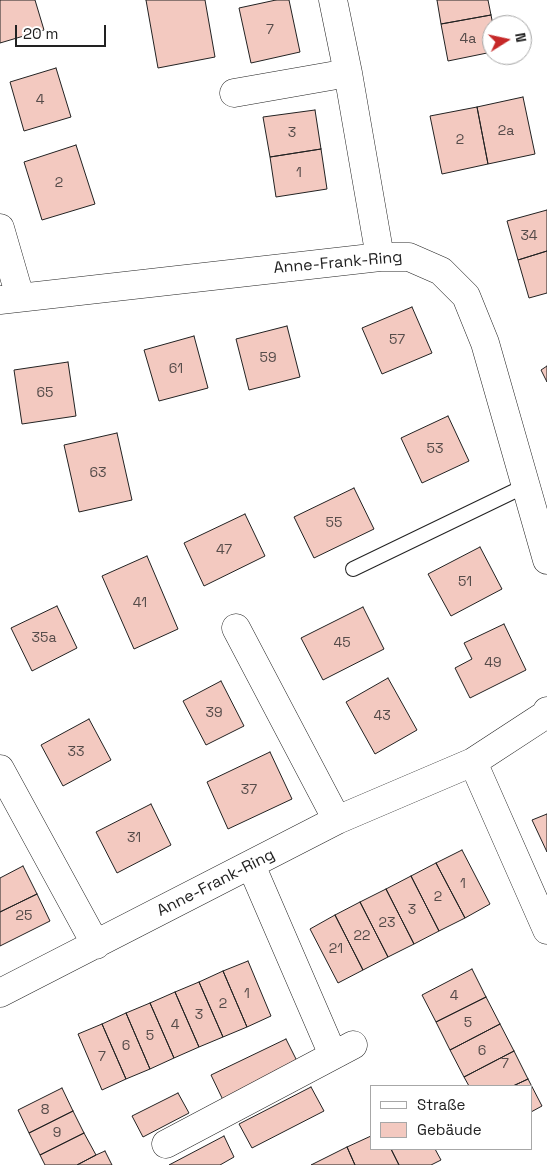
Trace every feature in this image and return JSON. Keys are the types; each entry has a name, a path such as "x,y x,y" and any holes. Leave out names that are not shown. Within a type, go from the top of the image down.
{"street":[{"path":"333,0 348,73 380,257"},
{"path":"234,93 348,73"},
{"path":"0,228 10,298"},
{"name":"Anne-Frank-Ring","path":"10,298 380,257 410,257 441,271 466,296 485,343 547,560"},
{"path":"236,628 337,820"},
{"name":"Anne-Frank-Ring","path":"0,993 337,820 473,762 545,715 547,711"},
{"path":"473,762 547,930"},
{"path":"0,769 96,945"},
{"path":"166,1144 343,1050 251,865"}],"lane":[{"path":"353,569 525,486"}],"building":[{"path":"0,0 35,0 44,30 0,43"},
{"path":"146,0 205,0 215,57 158,68"},
{"path":"276,0 289,0 300,52 251,63 239,8"},
{"path":"437,0 488,0 491,15 482,15 482,17 441,24"},
{"path":"482,17 482,54 448,61 441,24"},
{"path":"56,68 71,117 24,131 10,82"},
{"path":"523,97 535,154 488,164 477,107"},
{"path":"477,107 488,164 442,174 430,116"},
{"path":"315,110 321,149 270,157 263,117"},
{"path":"76,145 95,204 42,220 24,162"},
{"path":"321,149 327,189 276,197 270,157"},
{"path":"547,210 547,251 518,260 507,221"},
{"path":"547,251 547,293 529,298 518,260"},
{"path":"412,307 432,353 382,374 362,328"},
{"path":"287,326 300,377 249,390 236,339"},
{"path":"194,336 208,388 159,401 144,350"},
{"path":"68,362 76,416 22,424 14,370"},
{"path":"547,366 547,382 541,370"},
{"path":"448,416 469,461 422,483 401,438"},
{"path":"117,433 132,500 79,512 64,445"},
{"path":"354,488 374,529 314,558 294,517"},
{"path":"245,514 265,556 204,586 184,543"},
{"path":"480,547 502,589 451,616 428,574"},
{"path":"147,556 178,629 134,649 102,576"},
{"path":"57,606 77,648 32,671 11,628"},
{"path":"363,607 384,649 323,680 301,638"},
{"path":"504,624 526,670 470,698 455,668 472,659 464,643"},
{"path":"388,678 417,730 375,754 346,702"},
{"path":"221,681 244,726 206,745 183,701"},
{"path":"89,719 111,760 63,786 41,745"},
{"path":"270,752 292,799 228,829 207,782"},
{"path":"151,804 171,845 117,873 96,832"},
{"path":"547,814 547,852 532,820"},
{"path":"462,850 490,904 465,918 436,863"},
{"path":"436,863 465,918 439,931 411,876"},
{"path":"23,866 37,894 0,912 0,878"},
{"path":"411,876 439,931 414,944 386,889"},
{"path":"386,889 414,944 388,957 360,902"},
{"path":"37,894 50,921 0,946 0,912"},
{"path":"360,902 388,957 363,970 335,915"},
{"path":"335,915 363,970 338,983 310,929"},
{"path":"248,961 271,1016 247,1027 223,971"},
{"path":"472,969 486,997 436,1022 422,995"},
{"path":"223,971 247,1027 223,1037 199,982"},
{"path":"199,982 223,1037 199,1047 175,992"},
{"path":"175,992 199,1047 174,1058 150,1003"},
{"path":"486,997 500,1024 450,1050 436,1022"},
{"path":"150,1003 174,1058 150,1069 126,1013"},
{"path":"126,1013 150,1069 126,1079 102,1024"},
{"path":"102,1024 126,1079 102,1090 78,1034"},
{"path":"500,1024 514,1051 464,1077 450,1050"},
{"path":"286,1039 298,1063 223,1100 211,1075"},
{"path":"514,1051 528,1079 515,1085 468,1085 464,1077"},
{"path":"528,1079 531,1085 515,1085"},
{"path":"311,1087 324,1111 252,1148 239,1124"},
{"path":"532,1087 542,1106 532,1111"},
{"path":"62,1088 73,1111 29,1133 18,1110"},
{"path":"178,1093 189,1113 143,1137 132,1116"},
{"path":"73,1111 84,1133 40,1155 29,1133"},
{"path":"84,1133 96,1155 77,1165 45,1165 40,1155"},
{"path":"224,1136 234,1157 220,1165 169,1165"},
{"path":"370,1136 370,1150 392,1150 399,1165 355,1165 347,1147"},
{"path":"347,1147 355,1165 311,1165"},
{"path":"392,1150 436,1150 441,1160 431,1165 399,1165"},
{"path":"105,1151 112,1165 77,1165 96,1155"}]}
